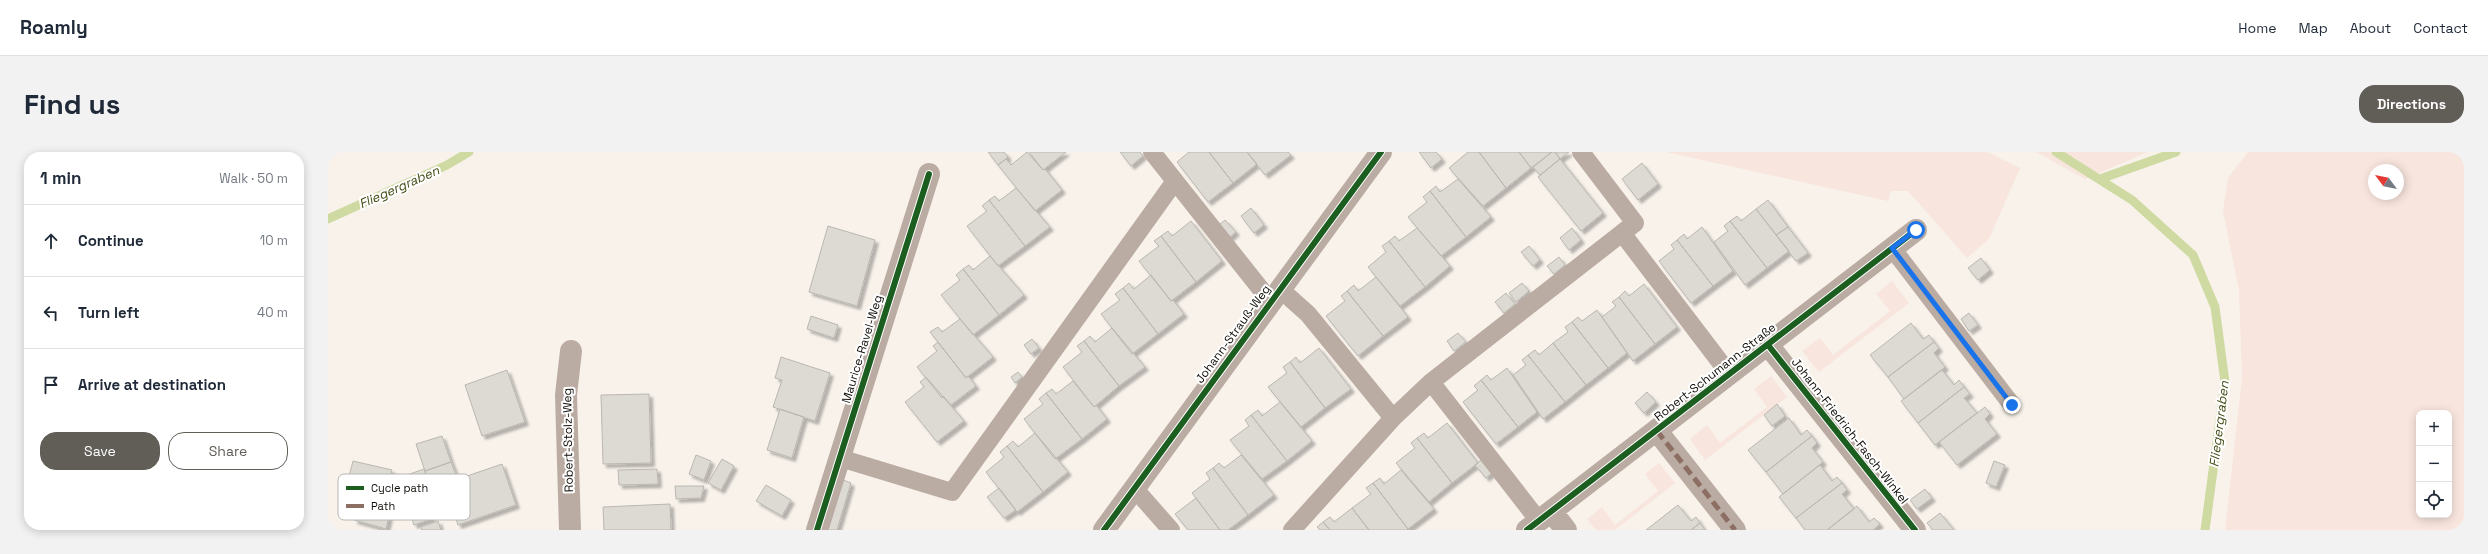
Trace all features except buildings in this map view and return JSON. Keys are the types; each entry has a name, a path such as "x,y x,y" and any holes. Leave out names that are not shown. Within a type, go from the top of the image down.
{"street":[{"name":"Johann-Strauß-Weg","path":"1104,530 1381,152"},
{"name":"Maurice-Ravel-Weg","path":"817,530 929,174"},
{"name":"Robert-Schumann-Straße","path":"1540,521 1916,230"},
{"name":"Johann-Friedrich-Fasch-Winkel","path":"1768,345 1915,530"},
{"name":"Robert-Stolz-Weg","path":"570,530 566,395 571,351"},
{"path":"1657,431 1735,530"},
{"path":"1540,521 1566,530"}],"lane":[{"path":"1152,152 1276,295 1308,314 1393,418"},
{"path":"1292,530 1393,418 1431,382 1634,223 1580,152"},
{"path":"840,458 952,492 1176,181"},
{"path":"1622,233 1730,375"},
{"path":"1892,248 2012,405"},
{"path":"1431,382 1540,521"},
{"path":"1134,488 1171,530"}],"shaded area":[{"path":"1666,152 1987,152 2020,168 1989,239 1967,258 1908,191 1891,191 1888,201"},
{"path":"2036,152 2148,152 2085,179"},
{"path":"2248,152 2464,152 2464,530 2225,530 2242,377 2239,290 2223,211 2228,178"},
{"path":"1892,281 1909,303 1819,372 1802,351 1820,338 1833,355 1890,311 1876,294"},
{"path":"1771,376 1787,397 1705,460 1690,439 1707,425 1720,443 1767,407 1754,389"},
{"path":"1659,463 1675,483 1615,530 1596,530 1587,519 1602,507 1615,525 1658,491 1645,474"}],"waterway":[{"name":"Fliegergraben","path":"328,219 447,165 469,152"},
{"name":"Fliegergraben","path":"2056,152 2132,200 2193,255 2215,307 2225,382 2205,530"},
{"path":"2100,179 2176,152"}],"marked path":[{"path":"1657,431 1735,530"}],"cycle path":[{"path":"1104,530 1381,152"},
{"path":"817,530 929,174"},
{"path":"1527,530 1916,230"},
{"path":"1768,345 1915,530"}],"route":[{"path":"1916,230 1892,248 2012,405"}]}
